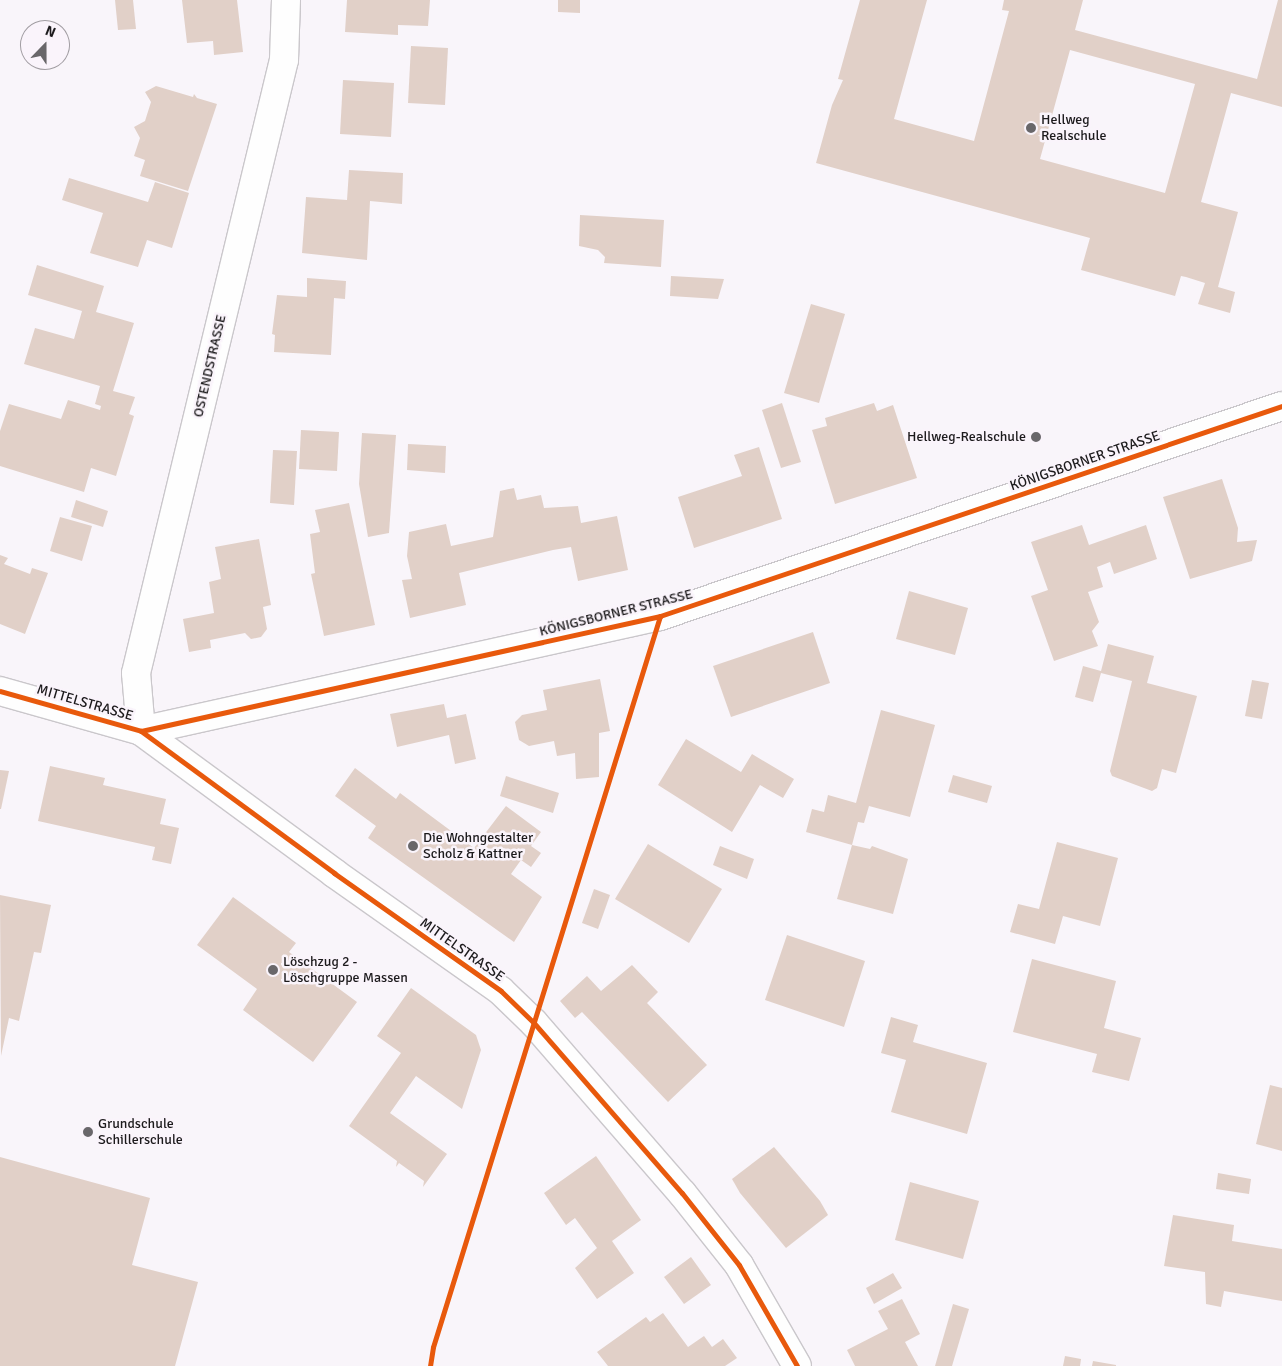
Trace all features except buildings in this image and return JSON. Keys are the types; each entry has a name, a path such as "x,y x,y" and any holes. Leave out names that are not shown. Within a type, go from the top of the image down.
{"street":[{"name":"OSTENDSTRASSE","path":"141,731 136,673 284,60 286,0"},
{"name":"KÖNIGSBORNER STRASSE","path":"141,731 660,616 1282,406"},
{"name":"MITTELSTRASSE","path":"0,691 141,731 334,873 501,991 534,1024 682,1193 739,1265 797,1366"}],"cycle path":[{"path":"141,731 660,616 1282,406"},
{"path":"430,1366 433,1347 660,616"},
{"path":"0,691 141,731 334,873 501,991 534,1023 682,1193 739,1265 797,1366"}],"place":[{"name":"Hellweg Realschule","path":"1031,128"},
{"name":"Hellweg-Realschule","path":"1036,437"},
{"name":"Die Wohngestalter Scholz & Kattner","path":"413,846"},
{"name":"Löschzug 2 - Löschgruppe Massen","path":"273,970"},
{"name":"Grundschule Schillerschule","path":"88,1132"}]}
